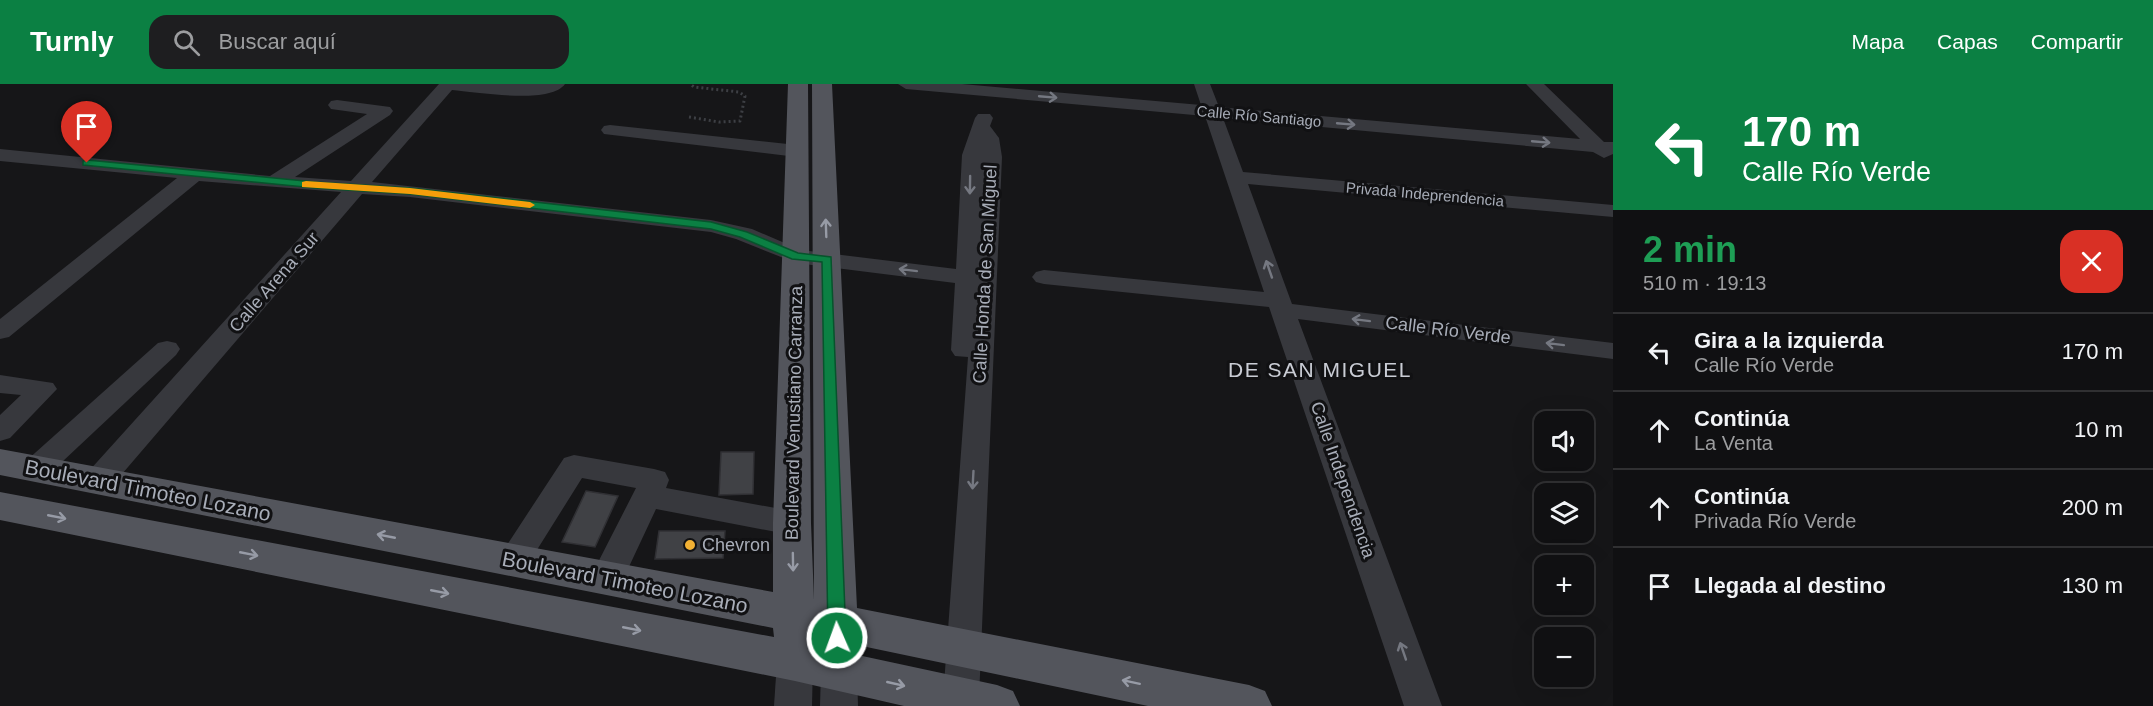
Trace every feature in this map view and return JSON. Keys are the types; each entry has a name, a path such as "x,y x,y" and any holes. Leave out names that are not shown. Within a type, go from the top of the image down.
{"main road":[{"name":"Boulevard Venustiano Carranza","path":"795,661 792,523 798,84"},
{"name":"Boulevard Venustiano Carranza","path":"822,84 839,688"},
{"name":"Boulevard Timoteo Lozano","path":"18,466 836,622 1249,706"},
{"path":"0,506 795,661 839,688 979,702"}],"street":[{"path":"448,84 539,91 557,84"},
{"name":"Calle Arena Sur","path":"99,480 448,84"},
{"name":"Calle Río Santiago","path":"906,84 989,88 1606,148"},
{"name":"Calle Independencia","path":"1202,84 1237,177 1423,706"},
{"path":"1534,84 1606,148 1613,160"},
{"name":"Calle Honda de San Miguel","path":"976,421 967,389 964,364 966,277 972,154 982,128 989,88"},
{"path":"274,182 384,111 337,105"},
{"name":"Calle Honda de San Miguel","path":"979,702 962,648 987,280 992,157 990,138 982,128"},
{"path":"610,130 797,156"},
{"path":"741,153 797,156"},
{"path":"0,155 274,182 410,191 711,226 744,234 796,256 966,277"},
{"path":"0,331 195,174"},
{"name":"Privada Indeprendencia","path":"1237,177 1613,211"},
{"name":"Calle Río Verde","path":"1044,277 1282,305 1613,351"},
{"path":"18,466 167,349"},
{"path":"0,384 44,389 0,431"},
{"path":"514,560 574,465 654,480 607,578"},
{"path":"647,496 792,523"},
{"name":"Boulevard Venustiano Carranza","path":"793,706 795,661"}],"path":[{"path":"689,117 703,117 715,122 741,120 745,96 741,93 690,85"}],"building":[{"name":"Chevron","path":"721,452 754,452 753,494 719,495"},
{"path":"586,491 618,496 595,547 562,542"},
{"name":"Chevron","path":"659,531 725,531 723,558 655,559"}],"slow traffic":[{"path":"306,184 410,191 530,205"}],"place":[{"name":"Chevron","path":"690,545"}],"district":[{"name":"DE SAN MIGUEL","path":"1320,369"}],"route":[{"path":"87,163 356,189 410,191 711,226 744,234 796,256 827,260 837,638"}]}
